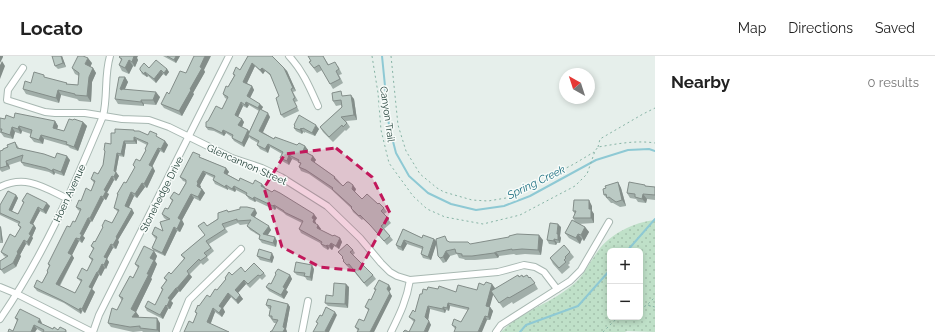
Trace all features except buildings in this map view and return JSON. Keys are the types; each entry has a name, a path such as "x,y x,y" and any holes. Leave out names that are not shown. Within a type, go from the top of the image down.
{"street":[{"name":"Hoen Avenue","path":"0,319 18,294 68,199 103,116 106,103 107,70 110,56"},
{"name":"Stonehedge Drive","path":"92,332 99,315 229,56"},
{"path":"289,56 307,79 318,106"},
{"name":"Glencannon Street","path":"24,68 8,90 7,100 45,112 64,114 85,112 122,119 149,120 169,127 232,158 262,168 307,192 327,206 343,220 390,272 410,280 498,272 524,265 535,267 544,272 557,289"},
{"path":"0,187 7,184 21,182 36,183 68,199"},
{"path":"496,332 501,324 570,281 581,270 609,222"},
{"path":"176,332 189,300 242,249"},
{"path":"391,332 404,305 408,294 410,280"},
{"path":"0,287 18,294 92,332"},
{"path":"302,332 308,301"}],"path":[{"name":"Canyon Trail","path":"372,56 378,93 381,130 389,163 413,196 428,209 445,217 483,224 520,215 576,186 587,174 600,139 655,108"},
{"path":"391,56 398,125 406,152 420,174 444,192 472,200 488,201 506,198 528,187 534,186 595,151"},
{"path":"598,147 625,142 655,143"},
{"path":"643,307 655,297"},
{"path":"647,305 655,307"},
{"path":"603,332 616,320"}],"highlighted area":[{"path":"336,148 372,177 390,213 359,271 320,267 282,247 264,188 285,154"}],"green space":[{"path":"655,220 655,332 501,332 526,313 562,293 575,283 598,251 609,239 623,230 639,223"}],"waterway":[{"name":"Spring Creek","path":"382,56 389,126 396,153 409,176 428,193 451,204 476,210 504,206 530,196 596,160 628,150 649,149 655,151"},
{"name":"Spring Creek","path":"630,248 655,219"},
{"name":"Spring Creek","path":"520,332 526,325 578,306 607,273"}]}
